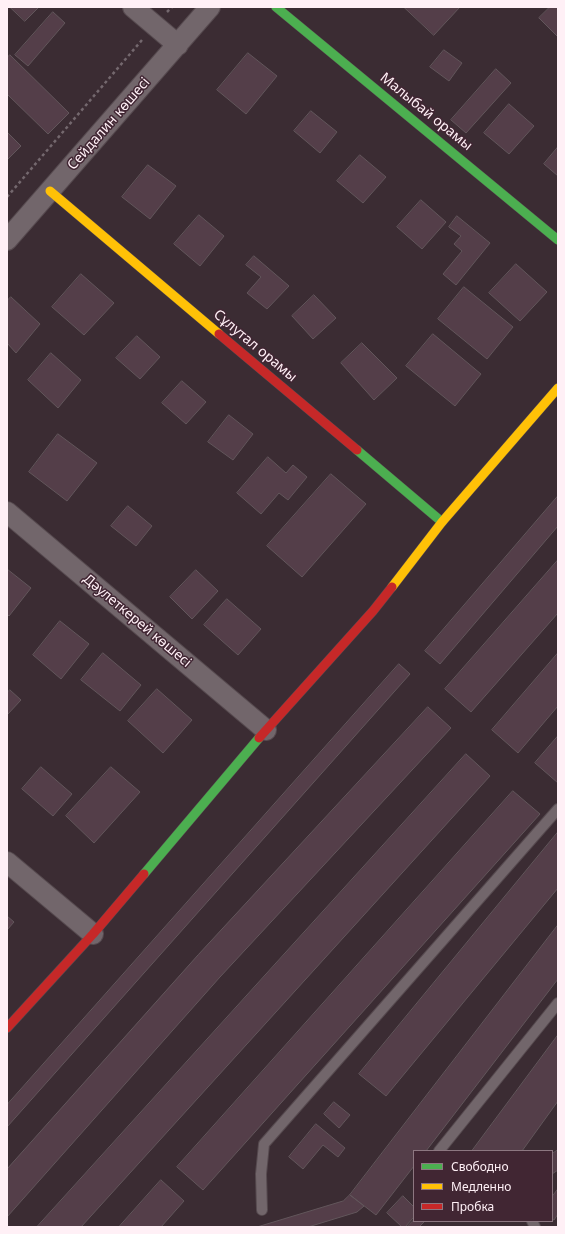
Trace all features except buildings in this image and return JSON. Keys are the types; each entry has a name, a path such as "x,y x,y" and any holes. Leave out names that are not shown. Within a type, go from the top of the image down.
{"street":[{"path":"133,7 178,45"},
{"name":"Сейдалин көшесі","path":"7,240 210,7"},
{"name":"Малыбай орамы","path":"276,7 558,240"},
{"name":"Сұлутал орамы","path":"50,191 442,522"},
{"path":"7,1028 94,934 266,730 372,611 442,522 558,388"},
{"name":"Дәулеткерей көшесі","path":"7,512 266,730"},
{"path":"7,862 94,934"}],"lane":[{"path":"262,1210 261,1174 264,1144 558,809"},
{"path":"440,1150 558,1003"}],"path":[{"path":"7,197 172,7"}],"traffic: fast":[{"path":"276,7 558,240"},
{"path":"357,450 442,522"},
{"path":"144,874 259,738"}],"traffic: slow":[{"path":"50,191 219,334"},
{"path":"392,587 442,522 558,388"}],"traffic: jam":[{"path":"219,334 357,450"},
{"path":"259,738 373,611 392,587"},
{"path":"7,1028 93,934 144,874"}]}
